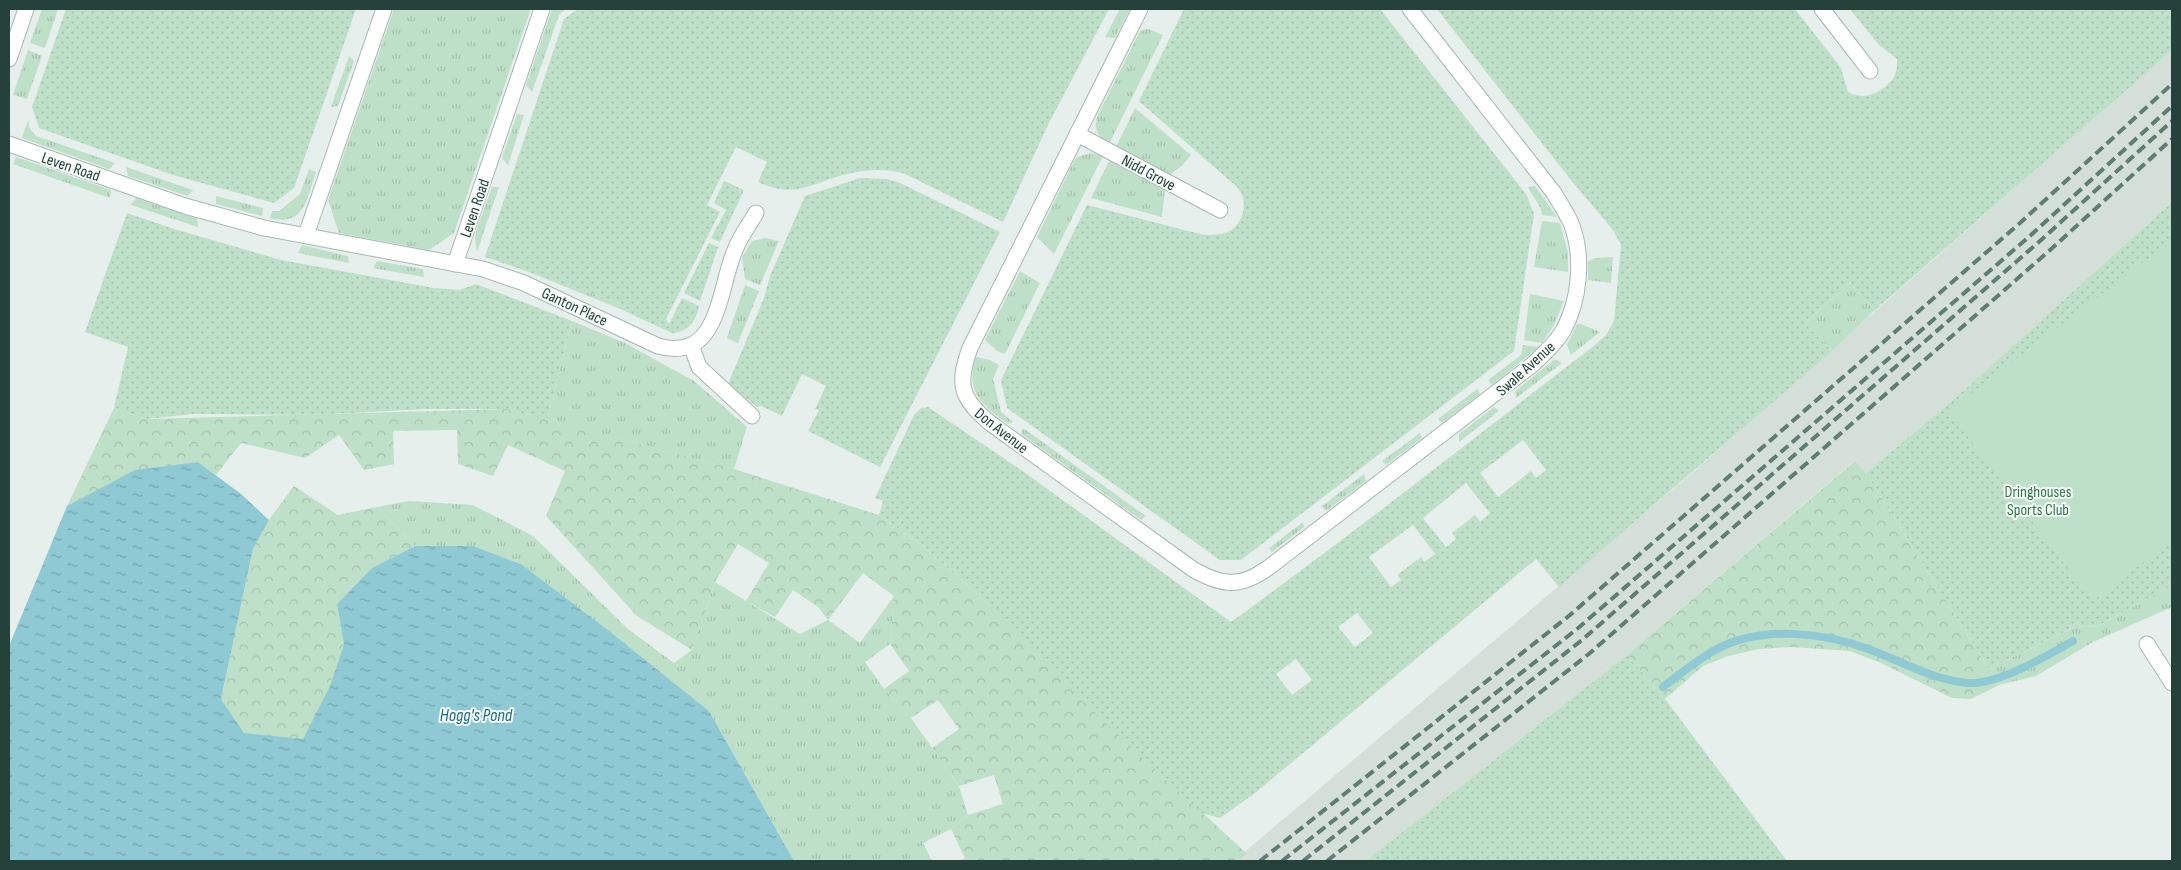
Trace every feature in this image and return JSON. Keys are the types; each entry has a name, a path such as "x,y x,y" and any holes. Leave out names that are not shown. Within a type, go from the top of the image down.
{"street":[{"path":"9,57 26,9"},
{"path":"306,235 384,9"},
{"name":"Leven Road","path":"9,144 185,206 264,228 455,264 542,9"},
{"name":"Don Avenue","path":"1140,9 970,348 963,366 961,380 964,395 974,410 990,424 1194,570 1210,578 1225,583 1244,582 1257,576 1326,525"},
{"name":"Swale Avenue","path":"1326,525 1551,348 1562,331 1571,311 1576,290 1579,269 1577,247 1570,222 1554,192 1410,9"},
{"path":"1822,9 1870,71"},
{"name":"Nidd Grove","path":"1077,134 1220,210"},
{"path":"752,416 700,367 691,345 700,340 710,330 735,248 756,213"},
{"name":"Ganton Place","path":"455,264 483,269 524,282 658,346 681,349 691,345"},
{"path":"2147,644 2172,683"}],"shaded area":[{"path":"2172,50 2172,202 1959,395 1866,473 1854,461 1627,655 1366,861 1234,861 1691,474"}],"green space":[{"path":"42,9 58,9 45,48 30,43"},
{"path":"66,9 356,9 294,188 274,203 173,175 39,128 32,107"},
{"path":"394,9 529,9 530,11 454,233 429,250 339,233 328,200"},
{"path":"552,9 566,9 559,15 532,92 526,85"},
{"path":"578,9 1109,9 1049,123 1003,222 903,173 897,172 865,171 839,176 795,189 784,190 772,187 758,182 767,162 736,147 707,205 720,212 666,319 669,324 682,298 699,306 698,311 687,328 672,333 618,308 620,303 485,257 564,19"},
{"path":"1120,9 1130,9 1115,38 1105,37"},
{"path":"1184,9 1380,9 1526,194 1534,214 1514,351 1241,560 1220,560 1007,408 1001,380 1087,205 1204,235 1228,232 1238,224 1241,218 1244,206 1238,188 1139,101"},
{"path":"1437,9 1795,9 1841,68 1848,92 1861,96 1881,90 1891,81 1897,69 1897,59 1878,44 1850,9 2172,9 2172,50 1875,310 1850,283 1805,323 1832,351 1559,587 1536,559 1255,793 1220,818 1201,813 1073,692 982,598 923,546 879,515 883,501 875,498 914,415 921,408 928,407 1024,472 1231,622 1414,485 1606,335 1614,321 1621,245 1613,230 1570,179","holes":["1523,440 1546,470 1536,478 1531,471 1498,497 1480,473","1466,483 1490,513 1480,522 1475,515 1452,533 1456,539 1446,547 1423,518","1413,525 1435,554 1424,562 1421,557 1397,575 1401,580 1391,587 1369,557","1357,613 1373,633 1355,647 1338,627","1296,659 1312,680 1292,695 1276,674"]},
{"path":"1148,29 1163,35 1109,144 1102,139 1096,129 1097,117 1140,31"},
{"path":"28,50 42,56 27,99 13,95"},
{"path":"349,56 354,61 338,106 331,107"},
{"path":"1135,108 1191,155 1182,166 1169,175 1116,147"},
{"path":"517,114 524,115 508,165 502,158"},
{"path":"28,120 30,129 36,136 115,163 109,169 22,138"},
{"path":"1091,153 1103,156 1054,254 1037,237 1074,161 1077,157"},
{"path":"16,157 111,190 110,198 13,164"},
{"path":"1110,159 1165,189 1162,217 1091,198"},
{"path":"126,167 193,190 188,196 128,176"},
{"path":"309,169 316,172 303,208 291,218 282,220 270,218 272,211 279,211 300,194"},
{"path":"860,178 887,179 898,182 1000,232 880,467 808,431 819,410 815,409 826,386 802,374 782,416 761,406 757,407 728,384 764,298 770,276 805,196"},
{"path":"724,181 744,190 720,242 711,238 726,210 714,203"},
{"path":"1535,186 1557,217 1542,215 1541,209 1528,187"},
{"path":"492,187 499,187 477,252 476,231"},
{"path":"216,196 263,208 262,216 216,204"},
{"path":"136,198 197,218 198,227 131,205"},
{"name":"Dringhouses Sports Club","path":"2172,202 2172,585 2098,626 2072,628 1989,669 1866,473 1959,395"},
{"path":"127,213 171,228 281,260 434,288 460,290 476,284 572,321 547,420 507,409 427,409 311,415 193,414 146,419 114,408 128,347 85,332"},
{"path":"1542,221 1560,223 1568,253 1568,272 1534,267"},
{"path":"765,238 779,241 760,285 745,279 742,257 752,241"},
{"path":"2172,240 2172,540 2093,601 1948,411"},
{"path":"709,243 718,247 700,301 684,293"},
{"path":"302,245 348,256 349,263 298,253"},
{"path":"1613,257 1611,283 1588,280 1588,261 1596,258"},
{"path":"377,261 423,269 424,277 373,268"},
{"path":"519,268 620,303 618,308"},
{"path":"1020,271 1040,283 1005,354 997,351 985,340"},
{"path":"1850,283 1875,310 1832,351 1805,323"},
{"path":"745,285 759,291 738,343 727,338"},
{"path":"1530,294 1564,301 1554,325 1542,343 1524,340"},
{"path":"572,321 625,343 694,381 747,427 734,469 547,420"},
{"path":"1577,324 1600,332 1571,355 1567,345"},
{"path":"1523,345 1539,347 1492,385 1488,380 1521,355"},
{"path":"976,357 990,360 999,365 993,379 1001,412 1013,422 1008,424 991,411 978,397 972,380"},
{"path":"1555,359 1562,363 1516,398 1515,391"},
{"path":"1477,389 1480,394 1442,423 1438,419"},
{"path":"1494,407 1499,411 1459,442 1459,434"},
{"path":"114,408 146,419 507,409 734,469 879,515 923,546 982,598 1136,751 1247,854 1237,861 958,861 965,858 951,829 968,815 1003,804 994,775 959,786 932,748 959,729 938,700 911,718 884,689 909,671 890,644 894,596 863,573 828,620 818,607 793,590 775,617 746,601 769,563 738,544 715,582 692,650 637,616 546,516 565,471 508,445 493,476 458,464 457,430 393,431 394,464 364,470 339,435 305,458 241,443 216,475 197,462 131,473 67,506"},
{"path":"1023,428 1146,516 1141,520 1021,434"},
{"path":"1420,433 1422,438 1386,465 1382,461"},
{"path":"1855,461 1866,473 1999,685 1971,699 1952,698 1881,663 1850,651 1791,647 1759,649 1728,656 1703,666 1665,699 1627,655"},
{"path":"1364,474 1366,481 1326,511 1322,506"},
{"path":"294,486 338,515 377,507 415,546 372,568 337,604 344,644 330,686 303,740 244,733 221,699 253,549 269,520"},
{"path":"409,501 473,505 533,536 628,629 674,663 692,650 715,582 800,634 828,620 860,643 894,596 890,644 865,662 884,689 911,718 959,786 968,815 951,829 923,843 932,861 794,861 709,711 608,630 521,564 473,546 415,546 377,507"},
{"path":"1303,522 1304,527 1272,552 1269,548"},
{"path":"2172,585 2172,607 2093,642 2036,676 1999,685 1989,669 2072,628 2098,626"},
{"path":"1627,655 1665,699 1787,861 1366,861"}],"water":[{"name":"Hogg's Pond","path":"198,462 241,494 269,520 253,549 221,699 244,733 303,739 330,686 344,644 337,604 372,568 415,546 473,546 521,564 608,630 709,711 794,861 9,861 9,646 67,506 135,470"}],"waterway":[{"path":"1663,687 1715,650 1733,642 1772,634 1813,635 1833,639 1871,650 1930,674 1968,683 2007,675 2073,641"}],"railway":[{"path":"1260,861 1570,615 2020,223 2172,84"},
{"path":"1282,861 1577,629 2031,235 2172,106"},
{"path":"1303,861 1582,640 2040,241 2172,121"},
{"path":"1327,861 1590,653 2049,251 2172,139"}]}
